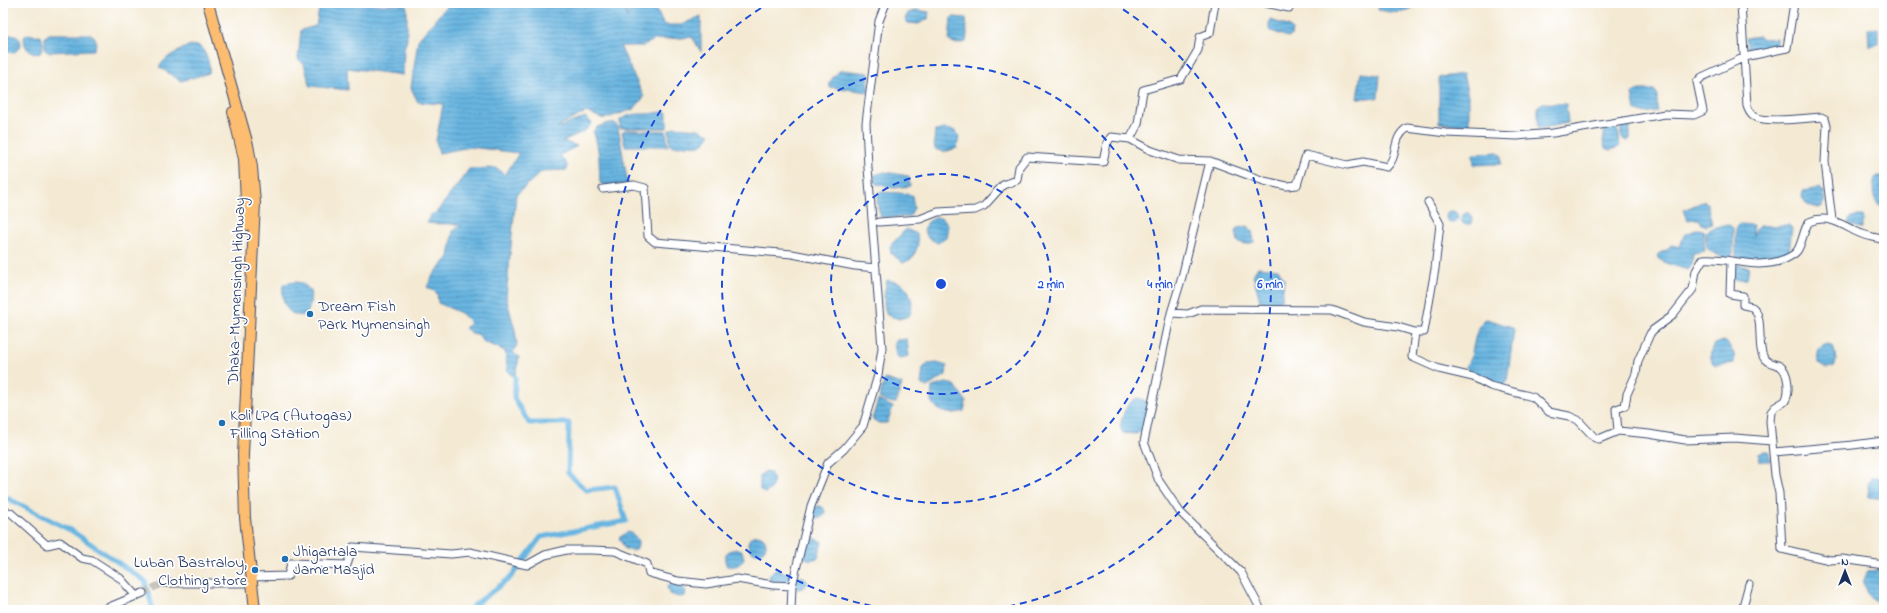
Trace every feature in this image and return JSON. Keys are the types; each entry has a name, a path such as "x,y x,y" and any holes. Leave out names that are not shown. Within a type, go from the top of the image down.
{"highway":[{"name":"Dhaka-Mymensingh Highway","path":"201,3 232,110 244,159 247,188 247,225 238,395 238,492 248,580 255,610"},
{"name":"Dhaka-Mymensingh Highway","path":"208,3 243,124 252,167 255,203 243,455 248,610"}],"street":[{"path":"791,610 792,586 811,506 828,463 844,449 863,426 878,375 882,348 866,123 879,21 886,3"},
{"path":"1130,139 1138,124 1143,90 1181,79 1198,50 1200,37 1210,33 1215,3"},
{"path":"1265,3 1285,8 1289,8 1291,3"},
{"path":"1741,3 1747,106 1751,115 1756,118 1772,120 1821,117 1827,122 1825,162 1832,220"},
{"path":"879,222 920,219 938,212 975,210 984,206 1003,185 1017,180 1019,167 1027,157 1103,162 1109,139 1111,137 1130,139 1150,150 1179,160 1210,161 1264,181 1287,186 1297,185 1306,155 1347,165 1363,162 1387,167 1392,162 1396,141 1401,132 1407,128 1446,133 1517,136 1553,133 1665,114 1694,116 1703,111 1697,82 1702,77 1745,57 1787,48 1794,3"},
{"path":"1210,161 1184,270 1171,313 1144,442 1159,481 1180,512 1241,572 1261,610"},
{"path":"603,189 634,185 645,188 648,236 655,242 792,254 855,266 876,268"},
{"path":"1171,313 1188,314 1201,309 1332,310 1364,322 1398,327 1422,333 1424,332 1439,241 1440,224 1428,202"},
{"path":"1618,431 1616,409 1625,406 1627,394 1636,374 1638,361 1650,334 1653,330 1671,317 1693,289 1696,271 1703,259 1716,258 1760,265 1784,259 1791,256 1798,250 1809,222 1824,219 1832,220 1858,232 1884,240"},
{"path":"1731,261 1730,294 1743,296 1744,305 1754,310 1759,320 1761,350 1764,358 1770,364 1779,366 1784,370 1788,396 1786,401 1774,407 1771,412 1770,421 1775,476 1779,493 1782,549 1830,560 1847,559 1884,565"},
{"path":"1415,332 1412,358 1439,369 1473,377 1490,386 1533,397 1549,412 1569,416 1578,420 1596,438 1600,439 1618,431 1685,440 1735,438 1772,441"},
{"path":"1774,452 1853,446 1884,441"},
{"path":"3,510 11,513 46,545 60,542 82,558 92,560 120,578 140,594 107,608 108,610"},
{"path":"163,584 248,580 288,576 291,564 347,564 353,547 451,554 470,552 527,565 545,555 566,550 615,551 647,564 649,573 678,581 706,584 737,579 772,585 792,586"},
{"path":"1742,610 1750,584"}],"water":[{"path":"320,3 407,5 407,40 404,48 403,75 347,68 348,90 310,86 304,64 298,59 301,30 316,26"},
{"path":"472,3 628,3 626,19 633,3 660,3 655,7 664,25 681,25 701,16 701,52 692,37 654,40 643,46 620,46 644,97 634,109 604,119 586,112 557,127 585,117 592,123 585,131 563,141 577,146 560,155 567,165 567,170 542,171 516,195 506,297 515,330 517,345 513,352 519,357 515,378 508,372 505,351 482,341 478,334 473,334 465,328 471,323 461,313 438,303 437,293 427,287 433,275 449,257 453,231 461,226 452,224 427,223 430,215 436,213 469,169 497,168 505,175 519,153 470,147 439,153 436,141 443,104 418,102 411,88 418,40 446,7"},
{"path":"1379,3 1416,3 1408,10 1403,12 1394,12 1378,10"},
{"path":"917,10 929,12 928,19 918,24 908,23 905,19 908,13"},
{"path":"951,18 966,18 966,42 957,44 949,41"},
{"path":"1271,20 1290,27 1292,30 1291,36 1287,37 1269,30 1269,21"},
{"path":"1878,28 1878,44 1869,46 1868,29"},
{"path":"27,34 41,36 43,44 42,51 39,54 27,49 24,37"},
{"path":"49,34 90,34 95,38 95,48 94,50 48,52 45,50 45,37"},
{"path":"9,35 16,35 20,40 20,47 15,52 3,53 5,37"},
{"path":"1759,36 1760,39 1776,38 1776,47 1748,51 1746,38"},
{"path":"190,45 199,46 202,48 209,62 209,73 181,81 159,67 169,57"},
{"path":"842,70 869,73 868,92 830,87 829,83 836,73"},
{"path":"1361,73 1380,75 1378,98 1357,98"},
{"path":"1463,74 1469,100 1469,124 1459,125 1439,123 1440,77"},
{"path":"1639,90 1654,90 1657,93 1657,111 1643,113 1635,110 1632,95 1634,92"},
{"path":"1543,103 1566,104 1568,123 1543,128 1538,127 1538,106"},
{"path":"666,112 667,128 620,128 620,120 629,115"},
{"path":"609,123 615,123 618,127 628,185 603,185 600,183 598,150 593,131 597,127"},
{"path":"1625,124 1630,126 1630,139 1628,141 1624,140 1621,135 1621,127"},
{"path":"675,127 698,129 710,134 702,145 673,146 670,145 669,130"},
{"path":"1616,127 1619,134 1619,147 1611,150 1605,148 1603,141 1605,129"},
{"path":"945,129 956,131 959,137 957,148 944,152 935,149 934,141 935,131"},
{"path":"625,130 666,131 668,146 625,146 622,132"},
{"path":"1498,152 1501,155 1501,164 1474,165 1473,154"},
{"path":"885,172 909,176 910,186 894,188 876,184 874,175"},
{"path":"1878,176 1884,176 1884,207 1877,203 1873,191 1875,178"},
{"path":"1820,188 1825,197 1822,207 1819,208 1807,205 1802,197 1803,191"},
{"path":"878,192 912,195 914,208 909,217 881,217 877,204"},
{"path":"1705,201 1707,203 1712,224 1706,226 1702,224 1699,219 1687,220 1683,210"},
{"path":"1450,211 1454,211 1458,217 1454,223 1450,223 1446,219 1446,215"},
{"path":"1467,213 1471,215 1473,219 1471,223 1467,225 1463,223 1461,219 1463,215"},
{"path":"1863,216 1864,220 1862,229 1848,223 1850,218"},
{"path":"936,217 943,219 948,225 946,238 938,243 928,238 924,229 928,222"},
{"path":"1728,224 1733,228 1733,253 1730,259 1710,251 1707,247 1705,232 1712,228"},
{"path":"1739,224 1753,225 1754,236 1756,229 1759,226 1789,225 1792,228 1789,252 1781,258 1756,261 1754,259 1754,261 1736,259 1736,227"},
{"path":"1248,226 1252,231 1254,242 1246,244 1238,242 1236,231 1238,228"},
{"path":"906,229 917,234 918,245 913,258 903,263 891,253 890,246"},
{"path":"1698,229 1703,230 1705,251 1693,253 1692,265 1688,270 1668,264 1657,258 1658,254 1667,250 1671,245 1680,247 1684,235"},
{"path":"1734,264 1749,267 1747,279 1734,280"},
{"path":"1258,267 1278,269 1284,279 1282,299 1275,305 1260,301 1253,275"},
{"path":"887,280 900,283 907,289 912,302 909,316 899,319 887,315 884,306 884,298"},
{"path":"296,282 302,283 311,291 310,305 307,315 300,316 290,312 284,303 283,285"},
{"path":"1487,319 1512,327 1514,330 1507,381 1503,386 1470,375 1466,366 1471,356 1476,334 1483,320"},
{"path":"907,339 909,356 900,358 896,356 894,342 897,340"},
{"path":"1724,341 1733,351 1734,363 1715,366 1711,358 1712,349 1714,344"},
{"path":"1829,344 1834,348 1836,360 1835,366 1827,368 1818,363 1818,356 1820,348"},
{"path":"937,363 947,366 946,375 927,387 921,384 923,368 928,364"},
{"path":"885,379 902,384 896,403 887,402 879,398"},
{"path":"946,383 955,385 966,401 964,411 950,413 941,411 931,401 932,387"},
{"path":"1137,398 1144,400 1149,408 1144,430 1136,434 1123,433 1120,427 1127,406"},
{"path":"878,400 893,407 887,423 879,423 872,419"},
{"path":"1762,451 1769,451 1770,461 1760,461 1758,453"},
{"path":"766,471 770,472 774,480 771,489 765,493 760,490 760,475"},
{"path":"1871,478 1884,478 1884,499 1869,497 1868,485"},
{"path":"817,506 821,506 825,512 821,518 817,518 813,514 813,510"},
{"path":"627,532 633,534 638,541 637,549 633,551 625,549 619,538"},
{"path":"757,535 763,538 766,544 763,550 757,553 751,550 748,544 751,538"},
{"path":"811,536 822,542 818,558 810,560 802,556 804,541"},
{"path":"737,549 742,551 744,558 741,563 737,565 727,566 725,558 728,551"},
{"path":"775,569 789,574 791,579 787,583 770,581 769,575"},
{"path":"1879,569 1884,570 1884,593 1876,601 1871,598 1863,583 1867,572"},
{"path":"797,577 804,577 808,581 801,589 797,589 794,584"},
{"path":"672,583 679,584 684,588 686,592 685,596 679,597 669,594 667,586"}],"waterway":[{"path":"475,610 473,606 510,578 541,537 626,521 615,487 586,490 568,473 569,423 529,423 514,398 515,378"},
{"path":"3,496 72,531 145,581 153,610"}],"tunnel":[{"path":"143,593 163,583"}],"place":[{"name":"Dream Fish Park Mymensingh","path":"310,314"},
{"name":"Koli LPG (Autogas) Filling Station","path":"222,423"},
{"name":"Jhigartala Jame Masjid","path":"285,559"},
{"name":"Luban Bastraloy, Clothing store","path":"255,570"}]}
